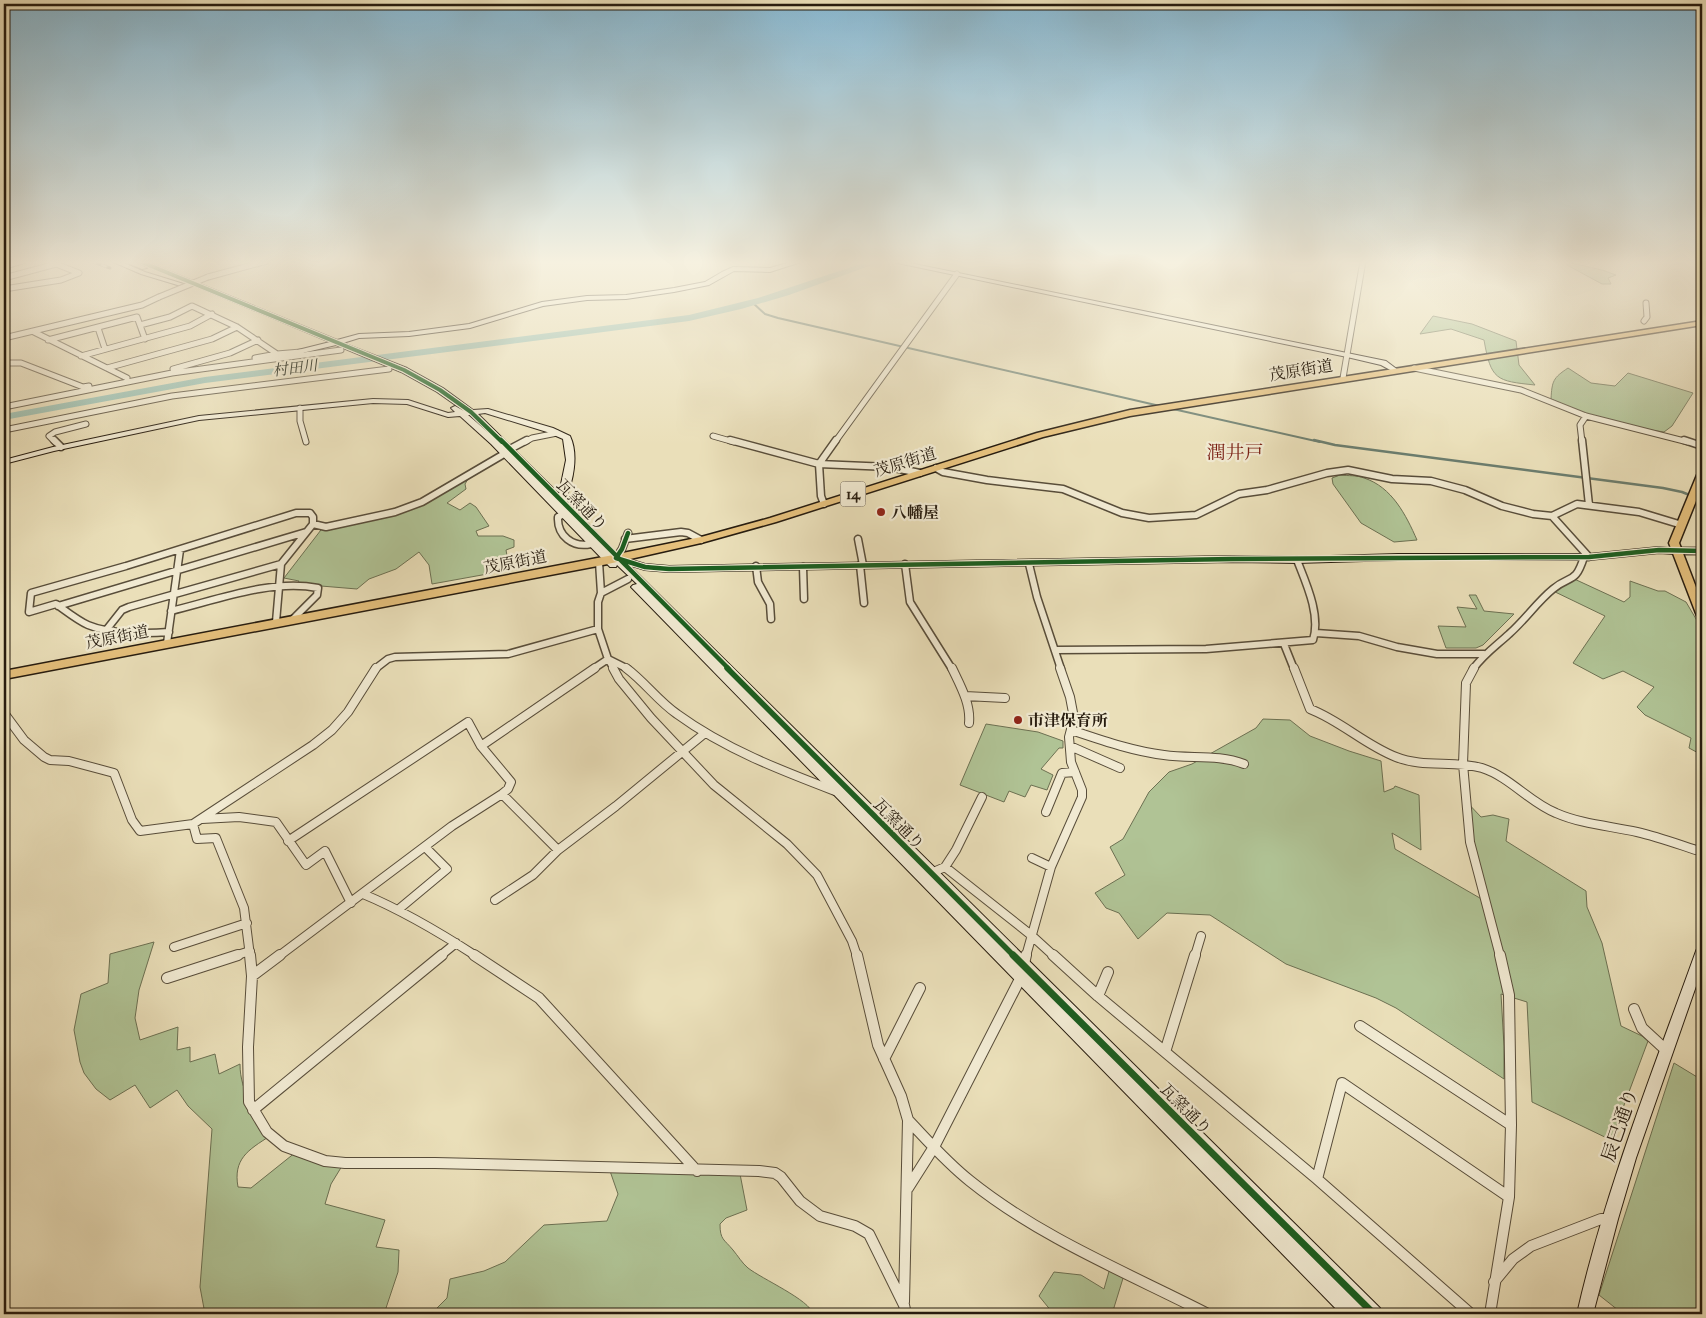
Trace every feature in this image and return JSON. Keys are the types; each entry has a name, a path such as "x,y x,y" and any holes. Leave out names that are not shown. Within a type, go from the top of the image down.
{"main road":[{"name":"茂原街道","path":"4,674 608,560 701,540 824,504 1040,435 1097,420 1161,407 1702,323"},
{"path":"1702,475 1674,543 1675,550 1702,616"}],"street":[{"path":"4,338 71,323"},
{"path":"48,340 117,323"},
{"path":"145,339 140,325 148,323"},
{"path":"81,356 190,326 196,323"},
{"path":"228,323 277,354"},
{"path":"280,323 351,348 392,368"},
{"path":"286,323 333,343 342,350 392,368"},
{"path":"230,353 239,360 301,352 359,336 389,336 453,329 483,323"},
{"path":"824,504 821,496 819,464 922,323"},
{"path":"1191,323 1383,363 1394,370"},
{"path":"1343,378 1353,323"},
{"path":"107,368 212,340 237,327"},
{"path":"98,328 104,349"},
{"path":"34,332 127,378"},
{"path":"4,363 21,363 44,374 83,387 171,370 230,353 258,340"},
{"path":"4,407 172,373 342,350"},
{"path":"4,430 172,396 392,368"},
{"name":"瓦窯通り","path":"392,368 466,413 561,500 608,560 680,620 1374,1314"},
{"path":"1412,368 1521,390 1586,416 1670,436 1702,446"},
{"path":"4,462 61,447 199,418 385,401 408,402 448,415 488,412 557,433 566,438 570,443 565,490 561,500"},
{"path":"300,408 300,421 306,442"},
{"path":"1586,416 1580,425 1589,505"},
{"path":"61,447 49,436 55,432 86,424"},
{"path":"313,524 326,528 348,521 384,515 410,508 438,495 532,438 557,433"},
{"path":"713,436 819,464 889,466 920,473"},
{"name":"瓦窯通り","path":"507,452 591,544 628,579 1352,1314"},
{"path":"936,468 943,472 987,480 1063,489 1122,513 1149,518 1196,515 1239,494 1267,490 1327,473 1348,470 1392,479 1431,481 1465,490 1502,506 1533,514 1552,516 1577,504 1639,512 1682,525"},
{"path":"169,632 158,633 92,626 56,604 29,612 30,593 180,550 296,513 310,513 313,518 313,524 281,564 276,622"},
{"path":"1552,516 1586,557"},
{"path":"58,606 306,532"},
{"path":"701,540 688,533 681,532 626,536 623,551 608,560 598,602 598,629 608,659 619,680 714,785 787,844 817,875 852,941 860,964 878,1045 901,1096 908,1120 905,1309"},
{"path":"858,539 864,603"},
{"path":"167,643 180,550"},
{"path":"608,560 645,567 669,568 803,567 1398,557 1586,557 1659,550 1702,551"},
{"path":"1490,1314 1509,1197 1511,1125 1509,995 1470,842 1463,764 1466,683 1484,654 1508,634 1554,588 1573,579 1586,557"},
{"path":"1056,650 1156,651 1284,644 1312,640 1316,633 1308,594 1297,560"},
{"path":"107,629 122,610 281,564"},
{"path":"906,564 910,602 952,668 965,696 970,715 969,723"},
{"path":"908,1188 934,1147 1021,977 1051,867 1082,797 1082,790 1071,762 1071,730 1074,718 1070,696 1037,597 1029,564"},
{"path":"756,566 758,582 770,604 771,619"},
{"path":"803,567 804,599"},
{"path":"601,593 628,579"},
{"path":"171,611 279,586 305,585 318,588 319,591 293,619"},
{"path":"598,629 508,654 457,654 388,659 377,666 348,712 322,738 215,808 197,822 196,839 216,838 244,908 247,923 252,976 248,1080 249,1102 263,1128 274,1140 284,1146 325,1161 345,1163 454,1163 698,1171 759,1171 775,1173 781,1177 800,1201 812,1211 837,1222 862,1228 869,1234 905,1309"},
{"path":"1316,633 1359,636 1397,647 1438,654 1484,654"},
{"path":"1284,644 1310,709 1333,719 1386,754 1427,764 1463,764 1482,768 1494,773 1554,812 1649,835 1702,852"},
{"path":"481,746 608,659 618,661 661,702 704,733 756,759 838,792"},
{"path":"965,696 1005,698"},
{"path":"4,713 13,728 40,755 48,760 67,760 96,771 114,773 132,820 140,831 237,815 276,822 306,865 325,852 351,902"},
{"path":"252,976 452,826 502,794 508,789 511,782 481,746 468,722 288,841"},
{"path":"1071,730 1139,750 1165,755 1226,759 1244,764"},
{"path":"495,900 533,875 558,850 616,806 704,733"},
{"path":"1070,746 1120,768"},
{"path":"1046,812 1062,773 1075,772"},
{"path":"502,794 558,850"},
{"path":"931,873 945,867 965,833 982,797"},
{"path":"399,909 447,869 425,847"},
{"path":"1032,858 1051,867"},
{"path":"945,867 1031,935 1098,996 1317,1179 1471,1314"},
{"path":"363,894 399,909 434,929 505,973 539,998 698,1171"},
{"path":"174,947 247,923"},
{"path":"1165,1052 1201,936"},
{"path":"253,1110 456,943"},
{"name":"辰巳通り","path":"1584,1314 1610,1219 1702,951"},
{"path":"167,978 250,952"},
{"path":"1098,996 1108,972"},
{"path":"884,1059 920,988"},
{"path":"1634,1009 1640,1027 1647,1036 1667,1051"},
{"path":"1360,1026 1511,1125"},
{"path":"1317,1179 1342,1083 1509,1197"},
{"path":"908,1120 977,1187 1004,1206 1208,1314"},
{"path":"1494,1282 1513,1259 1531,1246 1601,1219 1610,1219"}],"green space":[{"path":"1428,323 1465,323 1516,341 1519,365 1535,385 1512,382 1498,376 1489,363 1484,340 1451,329 1420,334"},
{"path":"1568,368 1591,383 1615,386 1628,373 1693,393 1672,426 1664,432 1605,423 1551,399 1554,381"},
{"path":"463,475 468,479 465,484 466,489 447,503 460,510 470,503 476,507 489,526 476,531 478,536 503,536 514,540 514,547 506,550 509,567 493,570 493,573 432,584 429,565 419,552 396,569 369,579 357,589 297,584 299,581 284,578 324,526 379,515 415,503"},
{"path":"1340,475 1361,477 1383,488 1403,512 1417,540 1394,542 1361,523 1333,484 1332,478"},
{"path":"1570,577 1624,602 1630,597 1630,581 1658,591 1665,591 1686,602 1702,629 1702,755 1689,748 1691,738 1645,715 1637,707 1654,687 1623,671 1603,679 1573,663 1605,616 1549,589"},
{"path":"1469,595 1476,595 1484,611 1514,614 1483,645 1476,648 1446,648 1438,626 1466,627 1457,607 1477,609"},
{"path":"1263,719 1290,720 1310,736 1381,761 1384,792 1395,786 1419,795 1421,850 1392,833 1395,849 1485,901 1463,798 1481,817 1493,815 1509,819 1506,841 1586,891 1587,907 1602,943 1621,1026 1648,1041 1611,1140 1532,1102 1527,1002 1501,994 1504,1079 1396,1008 1376,998 1286,964 1210,915 1167,913 1138,939 1119,913 1106,908 1095,893 1125,875 1110,847 1123,839 1149,792 1169,772 1192,764 1256,728"},
{"path":"986,724 1038,732 1063,741 1063,748 1059,748 1041,769 1053,775 1047,790 1031,785 1025,797 1009,791 1004,802 960,785"},
{"path":"154,942 139,990 135,1018 140,1040 178,1027 177,1050 190,1047 190,1062 215,1054 219,1074 240,1064 246,1093 270,1136 249,1151 240,1162 237,1177 238,1187 251,1188 296,1152 342,1166 331,1184 325,1204 385,1220 376,1247 399,1250 398,1272 384,1314 205,1314 200,1287 212,1129 188,1106 177,1090 150,1108 135,1085 110,1100 96,1089 84,1073 74,1030 81,994 108,983 110,954"},
{"path":"1674,1063 1702,1080 1702,1314 1623,1314 1599,1295"},
{"path":"610,1171 740,1174 747,1210 726,1218 720,1224 722,1236 748,1268 804,1302 813,1314 431,1314 447,1298 450,1279 484,1271 505,1262 544,1225 607,1221 618,1194"},
{"path":"1110,1268 1124,1275 1112,1314 1051,1314 1052,1312 1039,1296 1054,1272 1081,1275 1104,1289"}],"waterway":[{"name":"村田川","path":"4,417 205,380 654,323"},
{"path":"798,323 1160,406"},
{"path":"1173,409 1320,442"},
{"path":"1314,440 1335,445 1663,488 1682,492 1702,500"}],"cycle path":[{"path":"289,323 404,370 440,390 471,412 1374,1314"},
{"path":"628,533 622,549 616,558 645,567 669,569 1232,559 1589,557 1659,550 1702,551"}],"place":[{"name":"八幡屋","path":"881,512"},
{"name":"市津保育所","path":"1018,720"}],"district":[{"name":"潤井戸","path":"1235,453"}]}
